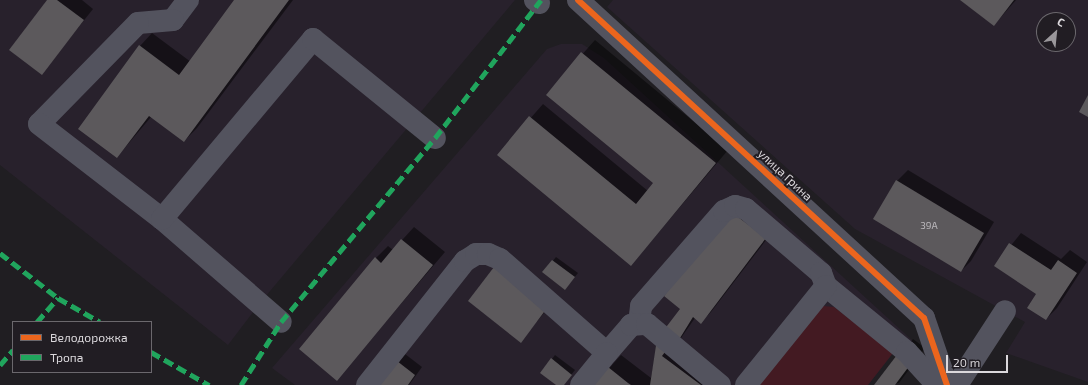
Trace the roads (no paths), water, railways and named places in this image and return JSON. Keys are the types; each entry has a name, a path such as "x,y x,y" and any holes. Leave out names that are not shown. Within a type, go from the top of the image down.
{"street":[{"path":"188,0 173,20 138,23 39,124 162,219 281,322"},
{"name":"улица Грина","path":"578,0 924,318 947,385"},
{"path":"162,219 313,39 435,138"},
{"path":"639,323 641,306 724,211 735,206 746,209 821,274 826,286 907,352 937,385"},
{"path":"368,385 465,261 476,254 488,254 500,259 607,353"},
{"path":"746,385 826,286"},
{"path":"957,385 1005,311"},
{"path":"580,385 631,325 639,323 647,324 720,385"}]}
